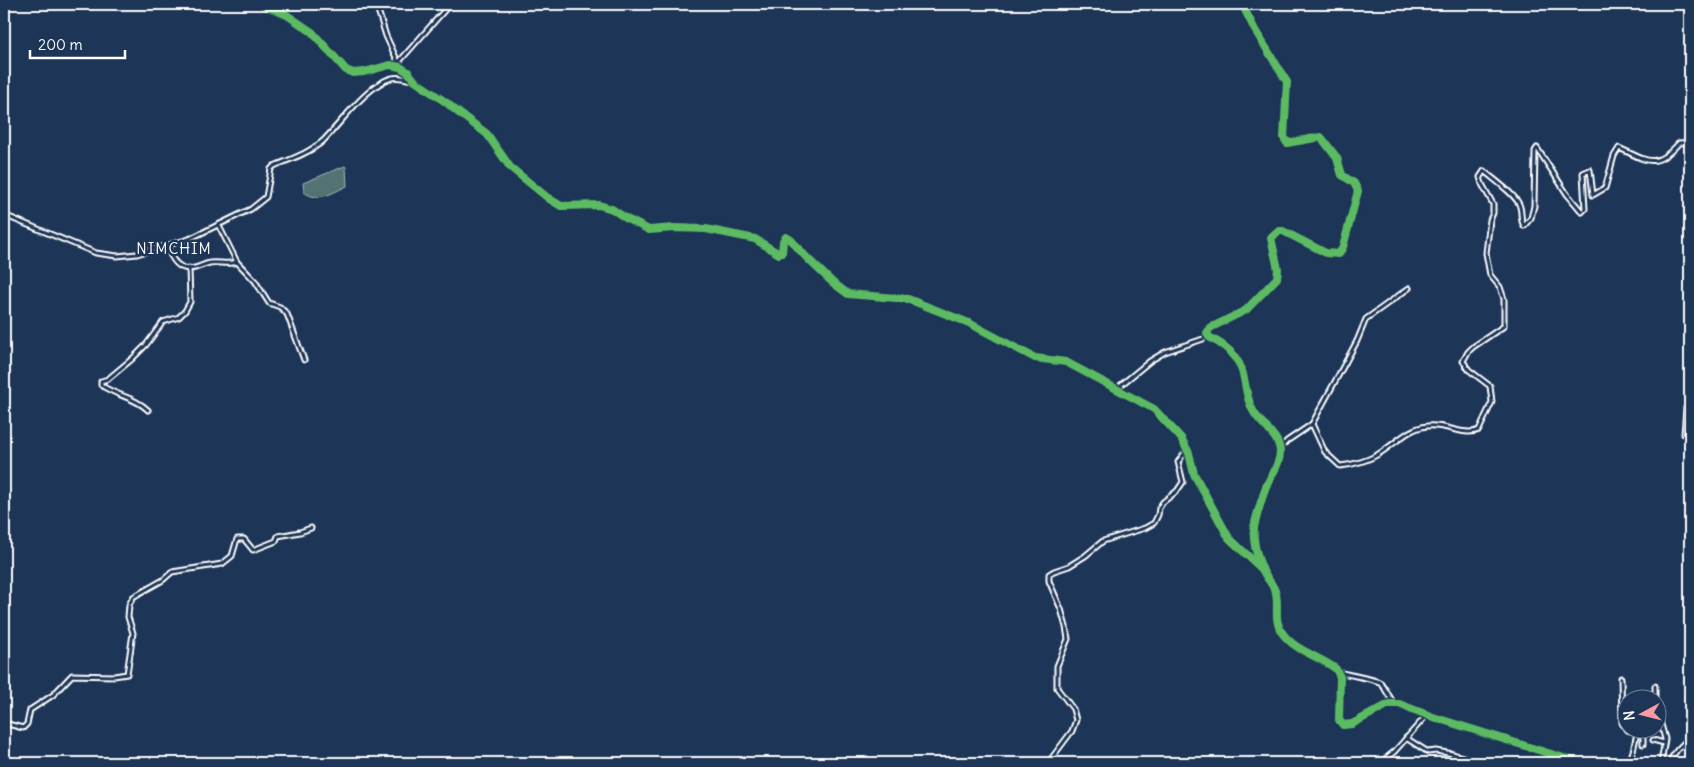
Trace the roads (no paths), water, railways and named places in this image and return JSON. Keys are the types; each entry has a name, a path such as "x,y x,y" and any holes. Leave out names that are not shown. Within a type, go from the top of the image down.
{"street":[{"path":"262,4 287,15 312,32 346,70 353,73 364,72 390,65 399,65"},
{"path":"376,4 386,36 399,65 415,81 487,134 510,167 562,206 599,205 612,209 649,230 674,228 706,229 754,239 779,254 782,253 783,240 786,237 848,294 908,299 969,323 1035,358 1066,362 1154,409 1181,438 1189,453 1194,474 1229,538 1262,570 1274,587 1277,624 1284,635 1302,651 1334,667 1339,672 1372,679 1381,684 1394,703"},
{"path":"399,65 450,4"},
{"path":"1242,4 1255,30 1287,82 1284,138 1287,143 1321,137 1337,158 1342,175 1354,183 1358,191 1343,247 1339,254 1326,253 1283,231 1279,231 1271,238 1278,262 1277,278 1246,310 1208,330 1209,337 1231,352 1236,358 1243,373 1247,396 1252,409 1280,448"},
{"path":"4,215 96,253 117,256 137,254 189,239 219,226 260,203 266,197 268,175 271,169 309,151 322,141 362,98 378,84 392,78 415,81"},
{"path":"1312,424 1325,452 1340,466 1379,454 1403,436 1423,426 1447,427 1472,433 1480,430 1492,402 1490,386 1469,370 1463,361 1473,347 1504,326 1505,311 1500,287 1490,275 1486,253 1493,204 1482,184 1481,174 1484,171 1510,194 1520,206 1520,215 1524,226 1531,218 1534,206 1535,151 1537,148 1567,194 1582,212 1585,209 1583,173 1590,170 1593,195 1605,188 1614,156 1619,148 1646,161 1658,161 1670,153 1679,143 1690,142"},
{"path":"219,226 237,262 255,281 269,303 284,309 304,360"},
{"path":"167,246 173,261 179,266 195,268 209,264 237,262"},
{"path":"148,410 140,402 108,390 101,385 101,381 108,379 132,359 146,345 163,322 179,318 185,311 190,302 188,268"},
{"path":"1262,570 1254,542 1254,524 1278,460 1280,448 1312,424 1357,342 1366,319 1409,288"},
{"path":"1116,389 1150,361 1165,352 1209,337"},
{"path":"1684,434 1686,408 1690,405"},
{"path":"1048,763 1072,732 1076,720 1073,709 1057,688 1057,666 1068,639 1066,627 1049,582 1049,574 1069,566 1086,556 1102,541 1145,528 1154,523 1163,502 1177,491 1183,482 1178,462 1184,454 1189,453"},
{"path":"4,723 23,728 27,724 30,710 53,695 72,675 114,676 127,674 133,633 128,617 129,605 133,597 163,580 172,572 222,564 232,556 237,539 244,539 254,550 276,541 278,536 311,528"},
{"path":"1339,672 1340,723 1352,724 1394,703 1559,758 1580,763"},
{"path":"1621,678 1621,690"},
{"path":"1380,763 1394,752 1427,714"},
{"path":"1668,763 1677,750 1690,737"},
{"path":"1406,738 1428,752 1436,751 1453,754 1483,763"},
{"path":"1629,763 1636,740"},
{"path":"1653,740 1664,742 1661,763"},
{"path":"1559,758 1559,763"}],"district":[{"name":"NIMCHIM","path":"174,249"}]}
